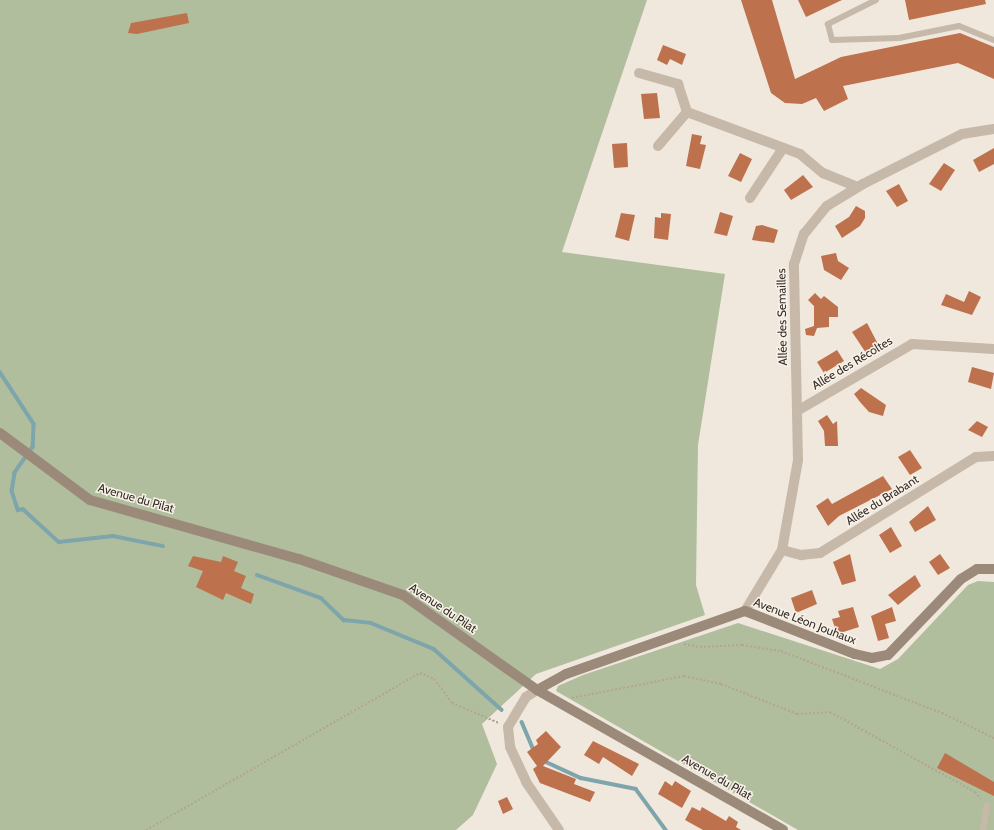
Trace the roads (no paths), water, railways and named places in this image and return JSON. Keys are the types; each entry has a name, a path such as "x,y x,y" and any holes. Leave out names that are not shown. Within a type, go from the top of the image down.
{"main road":[{"name":"Avenue du Pilat","path":"4,436 90,500 299,559 403,594 538,690 783,830"},
{"name":"Avenue Léon Jouhaux","path":"538,690 566,674 745,611 872,658 888,655 961,579 977,570 994,569"}],"street":[{"path":"639,73 678,84 687,112"},
{"path":"658,146 687,112"},
{"path":"687,112 800,154 823,173 857,188"},
{"name":"Allée des Semailles","path":"745,611 782,550 798,460 794,264 799,246 814,218 857,188 946,141 979,129 994,129"},
{"path":"750,198 784,148"},
{"name":"Allée des Récoltes","path":"797,411 912,344 994,349"},
{"name":"Allée du Brabant","path":"782,550 801,555 820,553 976,457 994,456"},
{"path":"538,690 526,697 508,726 510,748 526,782 559,830"}],"lane":[{"path":"876,0 828,24 832,40 899,38 959,26 994,40"},
{"path":"983,830 987,805"}],"waterway":[{"path":"0,372 34,424 33,447 15,473 12,491 18,510 23,509 59,542 113,536 163,546"},
{"path":"257,575 321,598 344,620 371,623 434,649 502,710"},
{"path":"522,722 534,750"},
{"path":"544,761 581,778 636,789 666,830"}]}
